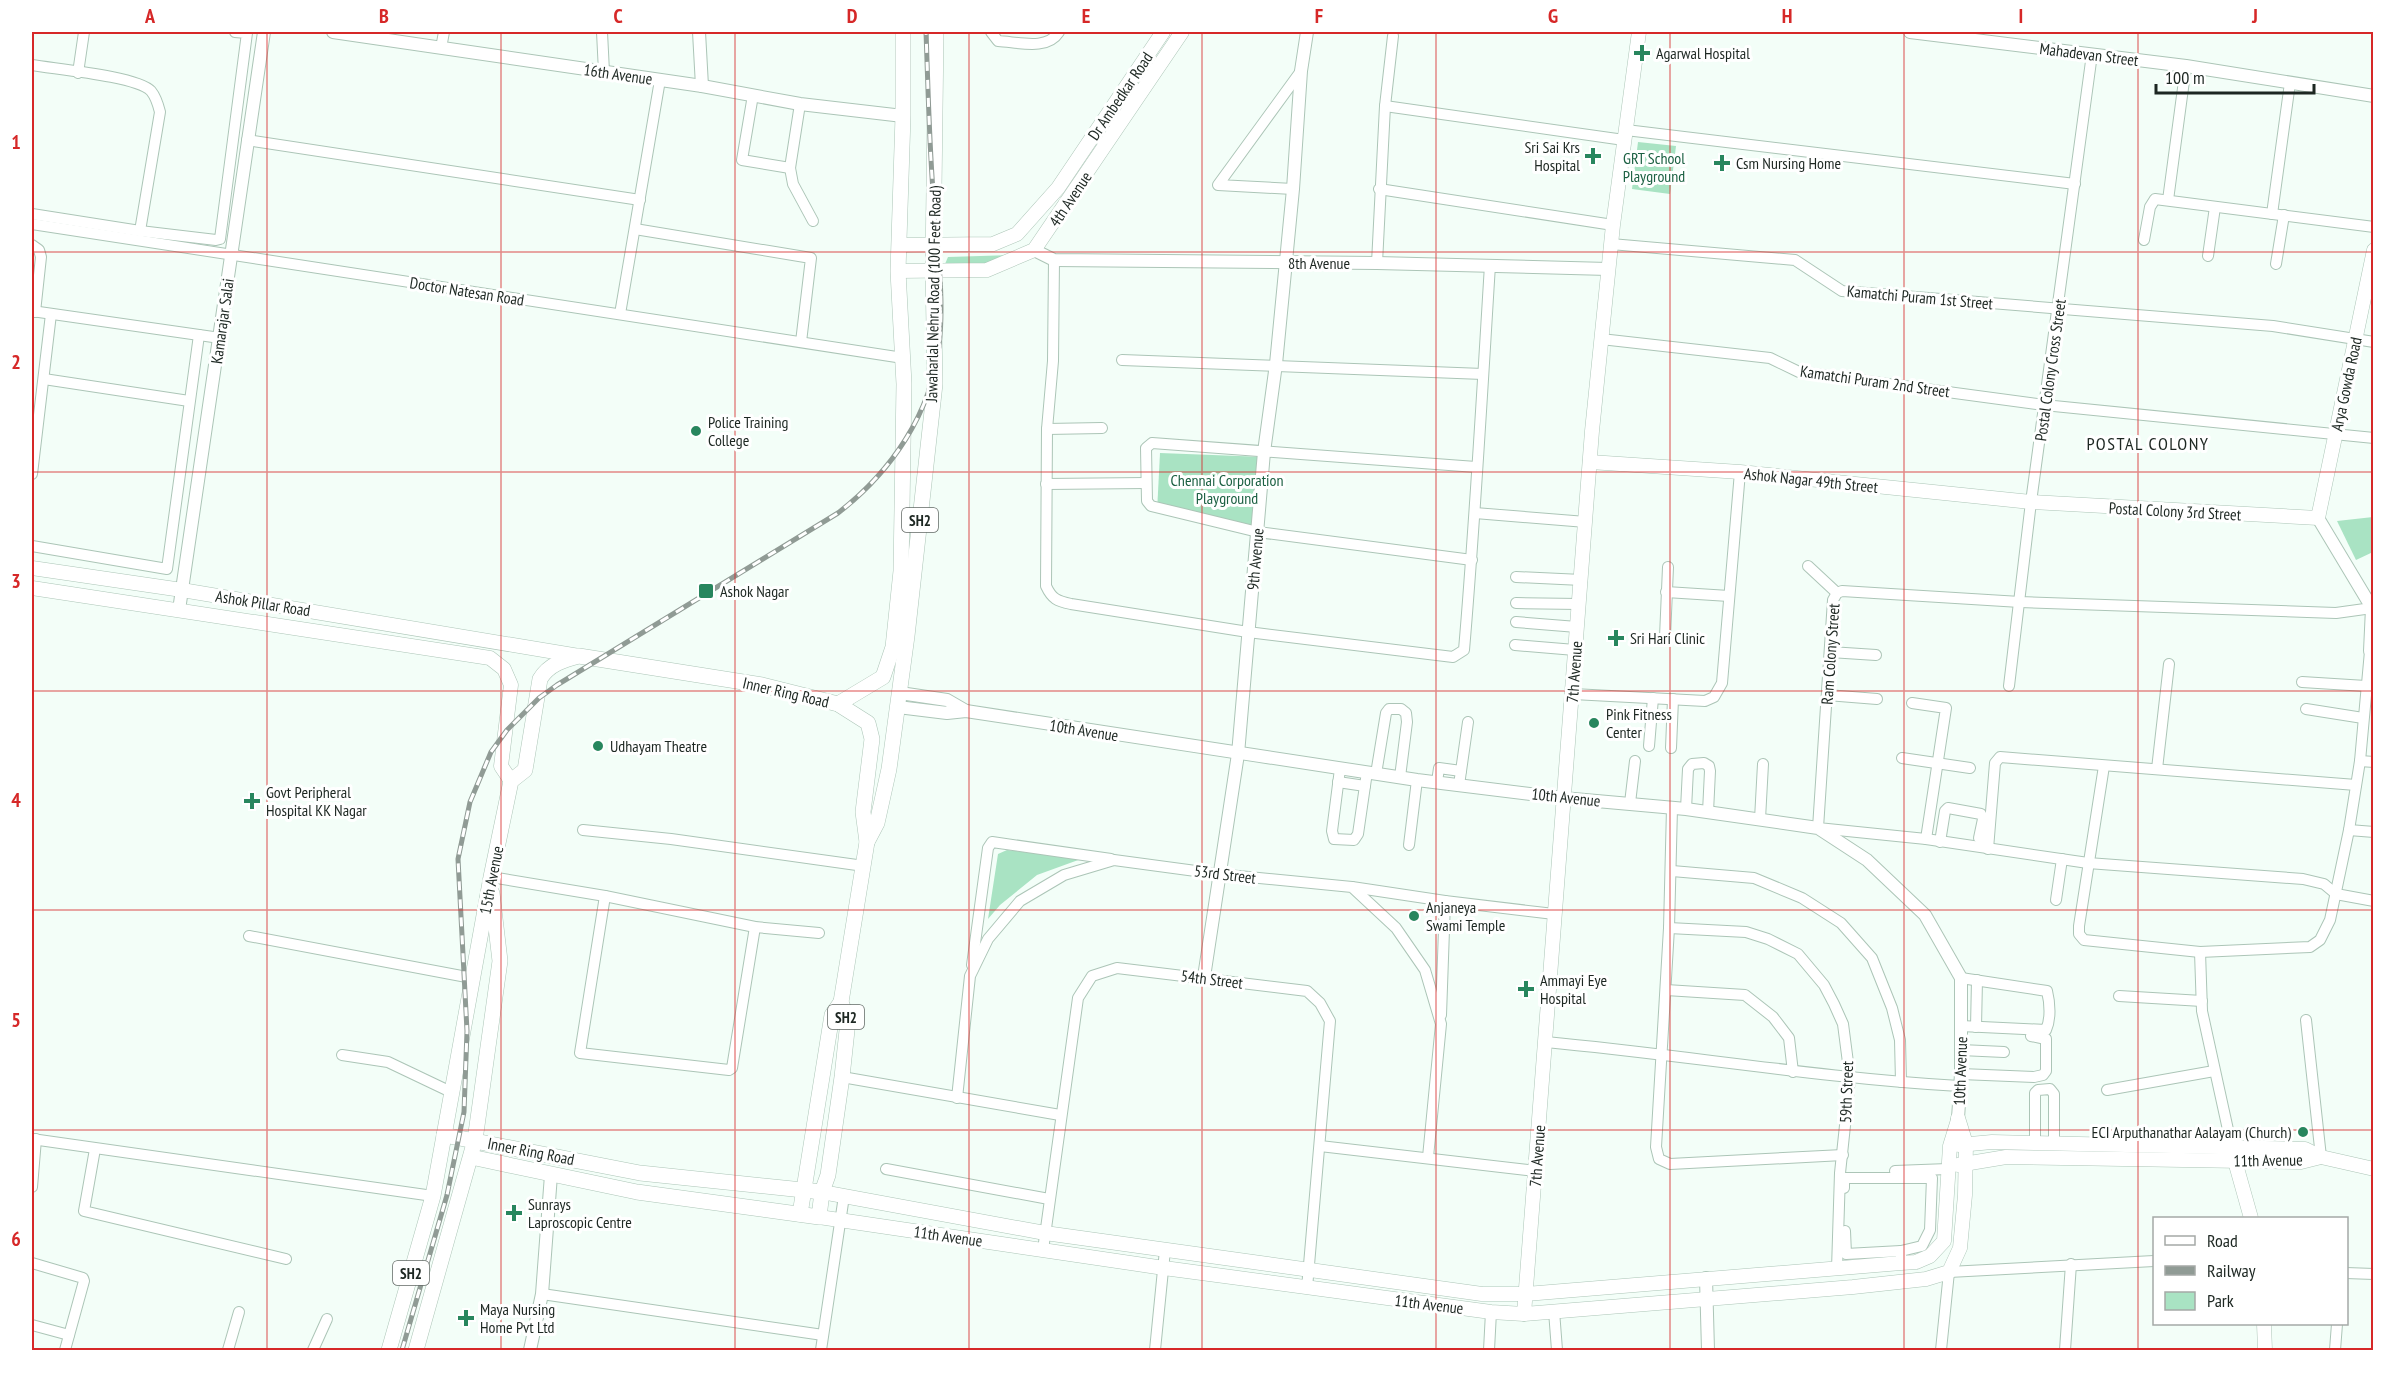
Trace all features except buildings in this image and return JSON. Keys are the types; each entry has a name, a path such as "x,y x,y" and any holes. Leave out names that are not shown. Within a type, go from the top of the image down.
{"main road":[{"name":"Jawaharlal Nehru Road (100 Feet Road)","path":"838,704 883,677 893,647 901,571 903,358 898,270 903,32"},
{"name":"Jawaharlal Nehru Road (100 Feet Road)","path":"890,769 935,384 933,269 936,32"},
{"name":"Dr Ambedkar Road","path":"899,245 993,244 1017,234 1058,188 1163,32"},
{"name":"4th Avenue","path":"1034,250 1182,32"},
{"name":"7th Avenue","path":"1524,1314 1601,339 1612,225 1639,32"},
{"path":"898,270 987,270 1034,250"},
{"name":"Arya Gowda Road","path":"2318,518 2373,254"},
{"name":"Ashok Nagar 49th Street","path":"1590,462 1740,472 2031,502"},
{"name":"Postal Colony 3rd Street","path":"2031,502 2318,518"},
{"name":"Ashok Pillar Road","path":"32,568 380,622 579,657"},
{"name":"Ashok Pillar Road","path":"32,588 489,658 504,669 511,685 501,766 511,781"},
{"path":"376,641 380,622"},
{"name":"Inner Ring Road","path":"579,657 762,685 838,704 868,723 872,739 863,812 867,842 841,1002 848,1021 828,1175 834,1194"},
{"name":"15th Avenue","path":"444,1135 511,781 525,770 540,679 544,672 556,664 579,657"},
{"name":"Inner Ring Road","path":"867,842 877,823 890,769"},
{"path":"444,1135 475,1140 500,961 491,877"},
{"path":"800,1214 832,1015 841,1002"},
{"path":"1949,1272 1960,1248 1965,1195 1966,1144 1958,1118"},
{"name":"11th Avenue","path":"834,1194 1045,1233 1482,1294 1526,1294 1837,1269 1901,1257 1916,1262 1930,1256 1944,1241 1950,1146 1958,1118"},
{"name":"SH2","path":"389,1350 433,1196 444,1135"},
{"name":"Inner Ring Road","path":"416,1350 475,1140 640,1173 834,1194"},
{"name":"11th Avenue","path":"1950,1146 1992,1142 2054,1141 2301,1162 2320,1157"},
{"path":"2234,1155 2251,1217"},
{"name":"11th Avenue","path":"1948,1169 1966,1163 2006,1157 2234,1155"},
{"name":"11th Avenue","path":"471,1157 637,1192 1164,1268 1491,1312 1524,1314 1708,1300 1926,1279 1949,1272"},
{"path":"2320,1157 2373,1169"},
{"path":"637,1192 640,1173"},
{"name":"Inner Ring Road","path":"819,1217 834,1194"},
{"path":"2264,1325 2265,1350"}],"street":[{"path":"78,73 84,32"},
{"path":"32,214 140,231 220,239 247,33 235,32"},
{"name":"Kamarajar Salai","path":"179,610 264,32"},
{"name":"16th Avenue","path":"333,32 702,86 800,104 903,116"},
{"path":"441,48 444,32"},
{"path":"602,32 604,72"},
{"path":"699,32 702,86"},
{"path":"991,32 998,41 1042,44 1055,38 1059,32"},
{"name":"9th Avenue","path":"1204,977 1238,754 1264,452 1276,364 1293,189 1301,71 1307,32"},
{"name":"Mahadevan Street","path":"1910,32 2186,66 2373,96"},
{"path":"1377,263 1379,189 1393,36"},
{"name":"Postal Colony Cross Street","path":"2009,686 2031,502 2092,54"},
{"path":"32,65 133,82 150,89 158,102 160,112 140,231"},
{"path":"2168,200 2186,66"},
{"path":"1293,189 1218,185 1301,71"},
{"path":"620,314 660,80"},
{"path":"2272,214 2290,83"},
{"path":"753,95 742,160 790,168"},
{"path":"800,104 790,168 793,184 813,221"},
{"path":"1385,106 1625,135 2075,184"},
{"path":"248,140 640,200"},
{"path":"1379,189 1612,225"},
{"path":"2144,240 2150,207 2155,199 2373,227"},
{"path":"2208,256 2215,207"},
{"path":"2276,264 2284,215"},
{"name":"Doctor Natesan Road","path":"32,224 903,358"},
{"path":"635,229 811,258 801,342"},
{"name":"Kamatchi Puram 1st Street","path":"1611,244 1795,260 1842,291 2273,326 2373,342"},
{"path":"32,245 39,250 41,257 33,312 220,338"},
{"name":"8th Avenue","path":"1034,250 1054,260 1377,263 1608,269"},
{"path":"1054,260 1053,361 1047,429 1046,586 1056,601 1248,632 1453,657 1464,650 1472,560 1490,265"},
{"path":"32,474 51,314"},
{"path":"32,546 167,570 199,335"},
{"name":"Kamatchi Puram 2nd Street","path":"1601,339 1770,358 1799,372 2044,405 2373,438"},
{"path":"1122,360 1276,364 1484,374"},
{"path":"44,380 189,401"},
{"path":"1047,429 1102,428"},
{"path":"1472,560 1258,532 1151,506 1147,501 1146,448 1152,442 1476,467"},
{"path":"1573,694 1705,701 1714,697 1722,683 1740,472"},
{"path":"1046,484 1146,483"},
{"path":"1475,513 1586,522"},
{"path":"2104,766 2079,926 2079,934 2084,940 2200,952 2310,947 2320,940 2331,920 2360,761 2366,686 2372,651 2373,607 2318,518"},
{"path":"1808,566 1837,593"},
{"path":"1665,637 1668,567"},
{"path":"1516,577 1582,580"},
{"name":"Ram Colony Street","path":"1818,828 1833,600 1837,593 1842,591 2020,602 2336,614 2373,607"},
{"path":"1666,592 1729,596"},
{"path":"1516,603 1579,604"},
{"path":"1516,622 1577,627"},
{"path":"1515,645 1575,650"},
{"path":"1830,652 1876,655"},
{"path":"2157,769 2169,664"},
{"path":"2302,682 2366,686"},
{"path":"1827,695 1877,699"},
{"path":"1649,746 1653,698"},
{"path":"1671,748 1673,699"},
{"name":"10th Avenue","path":"899,700 947,700 966,711 1417,780 1563,798 1686,809 1818,828 1867,860 1925,915 1960,978 1961,1050 1958,1118"},
{"path":"1912,703 1946,708 1926,839"},
{"path":"1340,769 1332,831 1334,838 1342,840 1354,840 1358,834 1365,786 1372,773 1386,713 1389,709 1401,709 1406,713 1407,722 1400,777"},
{"path":"2306,709 2363,718"},
{"path":"1459,785 1468,722"},
{"path":"1988,845 1995,763 2000,757 2356,785"},
{"path":"1902,758 1970,768"},
{"path":"1630,803 1635,760"},
{"path":"2360,761 2373,762"},
{"path":"1686,809 1688,769 1692,764 1704,763 1709,766 1710,771 1708,812"},
{"path":"1760,819 1763,764"},
{"path":"1437,782 1439,768 1461,771"},
{"path":"1409,845 1417,780"},
{"path":"1338,782 1365,786"},
{"path":"1672,808 1670,928 1656,1148 1659,1159 1665,1163 1752,1161 1843,1155"},
{"path":"1940,842 1945,811 1948,808 1981,814 1983,819 1979,838 1988,845"},
{"path":"1818,828 1988,845 2088,863 2303,879 2324,884 2336,894 2373,901"},
{"path":"583,830 671,839 864,866"},
{"path":"2349,830 2373,832"},
{"path":"970,976 988,848 992,842 1114,860"},
{"path":"2056,900 2062,859"},
{"name":"53rd Street","path":"957,1098 970,976 988,939 1020,902 1064,875 1114,860 1218,874 1352,887 1554,914"},
{"path":"1672,871 1754,878 1802,898 1841,923 1872,958 1892,1008 1900,1040 1901,1082"},
{"path":"491,877 605,896 755,927 819,933"},
{"path":"1352,887 1396,928 1425,970 1441,1024"},
{"path":"605,896 580,1053 726,1070 732,1068 755,927"},
{"path":"1428,1157 1441,1024 1445,901"},
{"name":"59th Street","path":"1670,928 1746,932 1768,939 1798,954 1824,986 1843,1024 1850,1078 1840,1173 1837,1269"},
{"path":"249,936 472,978"},
{"path":"2200,952 2202,1011 2234,1155"},
{"name":"54th Street","path":"1043,1250 1078,998 1092,976 1117,968 1307,991 1320,1003 1330,1021 1307,1288"},
{"path":"1960,978 2047,991 2049,1023 2046,1030 1961,1026"},
{"path":"1976,1027 1977,980"},
{"path":"1666,990 1745,995 1773,1017 1789,1038 1793,1072"},
{"path":"2118,996 2202,1001"},
{"path":"2306,1020 2320,1157"},
{"path":"1546,1042 1662,1053 1793,1072 1901,1082 2043,1075 2046,1071 2046,1039 2013,1035"},
{"path":"1961,1050 2004,1052"},
{"path":"342,1054 388,1062 451,1092"},
{"path":"2107,1090 2214,1071"},
{"path":"842,1077 1060,1115"},
{"path":"2036,1141 2035,1093 2038,1090 2050,1089 2054,1094 2054,1141"},
{"path":"32,1187 34,1139 433,1196"},
{"path":"1320,1146 1536,1171"},
{"path":"95,1149 84,1211 286,1259"},
{"path":"886,1169 1049,1199"},
{"path":"1840,1173 1948,1169"},
{"path":"530,1350 542,1294 551,1175"},
{"path":"1844,1178 1932,1178 1930,1230 1922,1246 1901,1257 1846,1254 1844,1178"},
{"path":"821,1350 840,1220 834,1194"},
{"path":"1155,1350 1165,1250"},
{"path":"1941,1350 1949,1272 2153,1261"},
{"path":"32,1263 82,1278 84,1281 65,1350"},
{"path":"2065,1350 2071,1264"},
{"path":"2348,1273 2373,1274"},
{"path":"1706,1278 1708,1350"},
{"path":"542,1294 823,1335"},
{"path":"1554,1311 1557,1350"},
{"path":"228,1350 239,1312"},
{"path":"1489,1350 1491,1312"},
{"path":"313,1350 327,1319"},
{"path":"32,1325 69,1335"},
{"path":"2335,1350 2337,1325"}],"green space":[{"name":"GRT School Playground","path":"1638,142 1676,146 1670,194 1632,189"},
{"path":"1013,255 995,268 950,268 945,264 948,257"},
{"name":"Chennai Corporation Playground","path":"1160,453 1265,457 1257,527 1157,512"},
{"path":"2373,517 2373,552 2356,560 2337,521"},
{"path":"1007,850 1081,859 1037,875 1000,905 988,919 998,854"}],"railway":[{"path":"402,1350 447,1195 464,1112 467,1031 458,859 470,802 491,752 507,730 539,698 838,513 875,479 905,440 918,418 935,371 941,327 941,288 930,151 926,32"}],"place":[{"name":"Agarwal Hospital","path":"1642,53"},
{"name":"Sri Sai Krs Hospital","path":"1593,156"},
{"name":"Csm Nursing Home","path":"1722,163"},
{"name":"Police Training College","path":"696,431"},
{"name":"Ashok Nagar","path":"706,591"},
{"name":"Sri Hari Clinic","path":"1616,638"},
{"name":"Pink Fitness Center","path":"1594,723"},
{"name":"Udhayam Theatre","path":"598,746"},
{"name":"Govt Peripheral Hospital KK Nagar","path":"252,801"},
{"name":"Anjaneya Swami Temple","path":"1414,916"},
{"name":"Ammayi Eye Hospital","path":"1526,989"},
{"name":"ECI Arputhanathar Aalayam (Church)","path":"2303,1132"},
{"name":"Sunrays Laproscopic Centre","path":"514,1213"},
{"name":"Maya Nursing Home Pvt Ltd","path":"466,1318"}],"district":[{"name":"POSTAL COLONY","path":"2148,443"}]}
